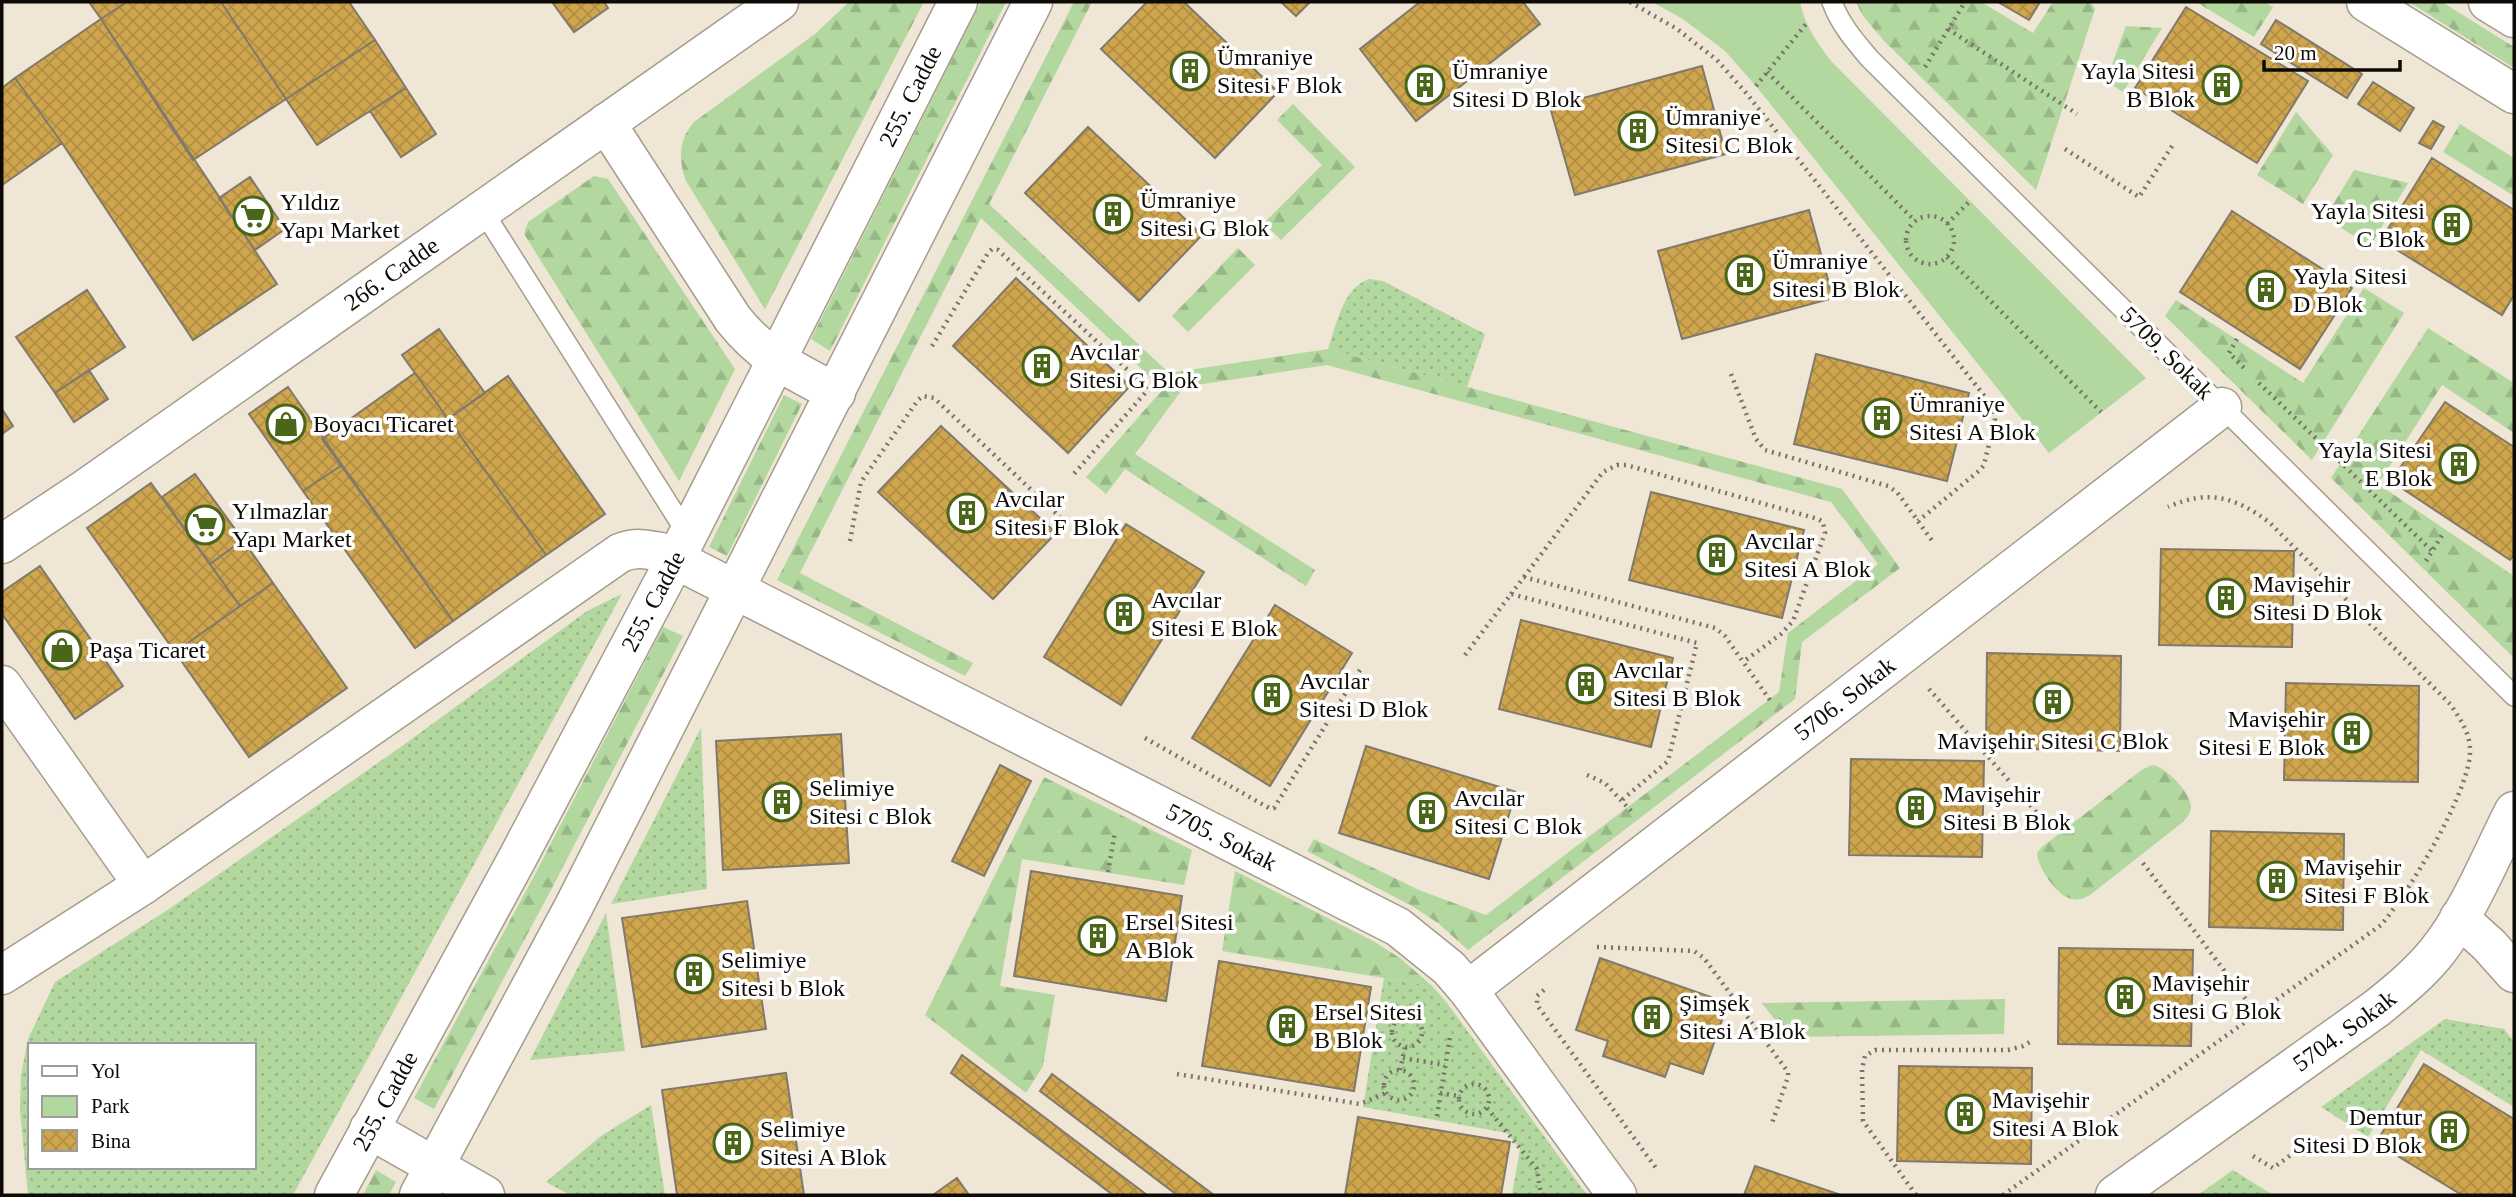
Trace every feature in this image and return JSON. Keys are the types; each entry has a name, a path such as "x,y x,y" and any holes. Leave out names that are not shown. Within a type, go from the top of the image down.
{"street":[{"name":"255. Cadde","path":"334,1195 517,859 682,547 958,2"},
{"path":"427,1181 573,908 736,591 1033,2"},
{"path":"2366,2 2514,94"},
{"path":"2488,2 2514,18"},
{"name":"266. Cadde","path":"2,544 483,211 607,123 760,8"},
{"path":"607,123 733,319 750,340 775,360 836,393"},
{"name":"5706. Sokak","path":"1468,990 2222,407"},
{"name":"5705. Sokak","path":"2,975 143,885 620,553 633,548 661,552 682,547 736,591 1398,927 1449,968 1468,990 1617,1195"},
{"path":"2,685 143,885"},
{"name":"5704. Sokak","path":"2115,1195 2377,1008 2409,982 2437,952 2459,918 2514,811"},
{"path":"2459,918 2489,945 2514,974"},
{"path":"369,1129 427,1181 485,1195"}],"lane":[{"name":"5709. Sokak","path":"1832,2 1848,33 1869,58 2514,696"},
{"path":"483,211 682,547"}],"path":[{"path":"1630,2 1677,29 1717,60 1747,94 1993,407 1996,419 1984,465 1918,521"},
{"path":"1919,75 1965,2"},
{"path":"1756,86 1807,24"},
{"path":"1948,29 2077,114"},
{"path":"1767,72 1915,221"},
{"path":"2065,149 2139,197 2174,143"},
{"path":"1947,224 1970,201"},
{"path":"1922,216 1930,216 1947,224 1954,243 1947,257 1933,264 1917,261 1911,256 1905,241 1910,226 1915,221 1922,216"},
{"path":"932,346 988,253 992,249 998,250 1145,386 1147,391 1072,476"},
{"path":"1947,257 2101,412"},
{"path":"2237,339 2229,353 2248,372"},
{"path":"1731,374 1756,439 1765,450 1888,486 1897,492 1933,542"},
{"path":"2257,381 2432,551"},
{"path":"850,541 861,482 918,400 923,397 934,398 1060,517"},
{"path":"1465,655 1603,472 1617,464 1823,522 1825,533 1793,621 1781,634 1743,662"},
{"path":"2003,1195 2367,937 2393,911 2415,880 2466,776 2470,747 2467,731 2450,704 2269,522 2235,501 2217,497 2183,500 2158,513"},
{"path":"2422,567 2444,532"},
{"path":"1524,577 1721,631 1778,712"},
{"path":"1511,594 1697,643 1668,761 1622,800"},
{"path":"1144,738 1269,808 1274,808 1360,670"},
{"path":"1919,697 1940,681"},
{"path":"1929,689 2051,829"},
{"path":"1587,775 1605,782 1638,820"},
{"path":"1108,872 1116,825"},
{"path":"2143,863 2257,1014"},
{"path":"1592,949 1602,946 1694,951 1703,958 1788,1072 1771,1126"},
{"path":"1551,984 1537,996 1537,1005 1656,1168"},
{"path":"1408,1017 1421,1026 1422,1035 1416,1044 1405,1047 1394,1041 1391,1032 1399,1019 1408,1017"},
{"path":"1437,1116 1451,1026"},
{"path":"1916,1195 1863,1121 1862,1069 1865,1056 1875,1050 2008,1050 2033,1040"},
{"path":"1400,1070 1405,1047"},
{"path":"1403,1058 1445,1065"},
{"path":"1400,1070 1413,1079 1414,1088 1411,1093 1399,1100 1386,1093 1384,1079 1391,1072 1400,1070"},
{"path":"1177,1074 1360,1104 1386,1093"},
{"path":"1466,1086 1480,1086 1488,1093 1489,1103 1479,1114 1469,1114 1462,1108 1459,1096 1466,1086"},
{"path":"1440,1093 1459,1096"},
{"path":"1487,1108 1537,1169 1541,1195"},
{"path":"2253,1156 2273,1168 2295,1152"}],"green space":[{"path":"849,2 924,2 765,309 686,181 681,158 685,135 694,122 815,34"},
{"path":"981,2 1006,2 830,351 811,339"},
{"path":"1074,2 1092,2 989,204 1169,373 1328,349 1842,489 1900,568 1802,642 1795,699 1468,950 1438,923 1412,906 1307,851 1314,839 1419,890 1486,915 1779,692 1788,633 1878,564 1831,502 1327,365 1184,387 1135,454 1315,570 1306,586 1125,469 1106,494 1086,477 1163,389 981,218 800,573 973,663 965,676 777,580"},
{"path":"1652,2 1800,2 1808,26 1832,62 2146,378 2049,453 1756,86 1725,51 1683,19"},
{"path":"1856,2 1981,2 2033,33 2053,2 2091,2 2095,9 2036,190 1884,41 1863,16"},
{"path":"2196,2 2265,2 2273,7 2254,37"},
{"path":"2409,2 2442,2 2514,47 2514,68"},
{"path":"2126,26 2162,28 2123,92 2106,81"},
{"path":"1293,104 1355,167 1281,240 1264,223 1322,165 1277,120"},
{"path":"2296,112 2333,155 2303,204 2257,175"},
{"path":"2460,124 2514,158 2514,196 2443,152"},
{"path":"2354,170 2408,183 2370,246 2325,218"},
{"path":"594,176 608,179 735,369 679,481 524,234 528,222"},
{"path":"1238,248 1255,265 1188,332 1172,316"},
{"path":"1369,279 1383,281 1485,334 1467,387 1328,349 1347,299 1352,291"},
{"path":"2364,288 2404,313 2312,460 2165,316 2176,300 2303,383"},
{"path":"2428,328 2514,383 2514,433 2442,385 2378,484 2514,576 2514,658 2331,478"},
{"path":"784,395 802,404 727,556 709,547"},
{"path":"622,594 293,1195 28,1195 20,1110 21,1075 28,1039 55,982 169,909 402,746 587,611"},
{"path":"663,627 683,636 434,1109 414,1098 533,878"},
{"path":"701,728 707,889 611,904"},
{"path":"2153,765 2165,771 2187,795 2191,807 2187,817 2090,895 2072,899 2064,895 2044,872 2037,853 2143,769"},
{"path":"1044,777 1192,850 1184,885 1022,859 1000,986 1055,995 1043,1066 1026,1093 925,1015"},
{"path":"1235,871 1373,941 1400,958 1432,986 1222,951"},
{"path":"606,913 625,1051 530,1060"},
{"path":"1384,978 1432,986 1587,1195 1512,1195 1520,1149 1507,1133 1363,1107"},
{"path":"2005,999 2004,1034 1788,1037 1762,1003"},
{"path":"2445,1019 2504,1029 2514,1042 2514,1107 2421,1050 2368,1137 2321,1107"},
{"path":"651,1105 665,1195 570,1195 546,1182 601,1136"},
{"path":"376,1170 396,1182 389,1195 363,1195"},
{"path":"2233,1170 2273,1195 2198,1195"}],"building":[{"path":"89,2 127,2 101,19"},
{"path":"127,2 221,2 286,99 193,160 101,19"},
{"path":"221,2 349,2 375,40 286,99"},
{"path":"552,2 604,2 608,8 574,32"},
{"name":"Ümraniye Sitesi F Blok","path":"1147,2 1184,2 1278,92 1215,158 1101,49"},
{"path":"1281,2 1310,2 1296,16"},
{"name":"Ümraniye Sitesi D Blok","path":"1420,2 1523,2 1540,24 1416,121 1360,49"},
{"path":"1998,2 2040,2 2029,20"},
{"name":"Yayla Sitesi B Blok","path":"2186,7 2308,81 2257,163 2135,88"},
{"path":"101,19 277,284 193,340 62,143 15,78"},
{"path":"2276,20 2362,74 2347,98 2261,44"},
{"path":"375,40 406,88 317,145 286,99"},
{"name":"Ümraniye Sitesi C Blok","path":"1702,66 1726,154 1575,195 1550,107"},
{"path":"15,78 62,143 2,185 2,88"},
{"path":"2373,82 2414,108 2400,131 2358,104"},
{"path":"406,88 436,134 401,157 370,111"},
{"path":"2433,121 2444,127 2431,149 2419,143"},
{"name":"Ümraniye Sitesi G Blok","path":"1088,127 1202,235 1139,301 1025,193"},
{"name":"Yayla Sitesi C Blok","path":"2432,158 2514,210 2514,295 2502,315 2381,240"},
{"path":"250,177 285,229 255,250 219,198"},
{"name":"Ümraniye Sitesi B Blok","path":"1809,210 1833,298 1682,339 1658,251"},
{"name":"Yayla Sitesi D Blok","path":"2232,211 2352,288 2300,369 2180,292"},
{"name":"Avcılar Sitesi G Blok","path":"1016,278 1130,386 1068,453 953,346"},
{"path":"87,290 125,347 55,393 16,337"},
{"path":"439,329 485,393 448,419 402,355"},
{"name":"Ümraniye Sitesi A Blok","path":"1816,354 1969,393 1947,481 1794,444"},
{"path":"89,370 108,399 74,422 55,393"},
{"path":"415,373 546,555 453,621 322,439"},
{"path":"508,376 605,514 546,555 448,419"},
{"path":"288,387 342,465 303,491 249,414"},
{"name":"Yayla Sitesi E Blok","path":"2445,402 2514,447 2514,555 2510,560 2391,481"},
{"path":"2,409 13,426 2,434"},
{"name":"Avcılar Sitesi F Blok","path":"941,426 1056,533 993,599 878,492"},
{"path":"342,465 453,621 415,648 303,491"},
{"path":"195,474 243,540 210,564 162,497"},
{"path":"151,483 240,606 175,652 87,528"},
{"name":"Avcılar Sitesi A Blok","path":"1651,492 1804,530 1782,618 1629,580"},
{"name":"Avcılar Sitesi E Blok","path":"1126,524 1204,572 1121,705 1044,657"},
{"path":"243,540 273,583 240,606 210,564"},
{"name":"Mavişehir Sitesi D Blok","path":"2161,549 2294,551 2292,647 2159,645"},
{"path":"40,566 123,686 75,719 2,614 2,592"},
{"path":"273,583 347,688 249,757 175,652"},
{"name":"Avcılar Sitesi D Blok","path":"1275,605 1352,653 1270,786 1192,738"},
{"name":"Avcılar Sitesi B Blok","path":"1521,620 1673,658 1651,747 1499,709"},
{"name":"Mavişehir Sitesi C Blok","path":"1987,653 2121,656 2120,751 1986,748"},
{"name":"Mavişehir Sitesi E Blok","path":"2286,683 2419,686 2418,782 2284,780"},
{"name":"Selimiye Sitesi c Blok","path":"841,734 849,863 723,870 716,741"},
{"name":"Avcılar Sitesi C Blok","path":"1366,746 1516,792 1489,879 1339,833"},
{"name":"Mavişehir Sitesi B Blok","path":"1851,759 1984,761 1982,857 1849,855"},
{"path":"1000,765 1031,781 984,876 952,861"},
{"name":"Mavişehir Sitesi F Blok","path":"2211,831 2344,834 2343,930 2209,927"},
{"name":"Ersel Sitesi A Blok","path":"1031,871 1182,896 1166,1001 1014,976"},
{"name":"Selimiye Sitesi b Blok","path":"747,901 766,1029 642,1047 622,918"},
{"name":"Mavişehir Sitesi G Blok","path":"2059,948 2193,950 2191,1046 2058,1044"},
{"name":"Şimşek Sitesi A Blok","path":"1600,958 1728,1003 1703,1074 1670,1063 1665,1077 1603,1056 1608,1041 1576,1030"},
{"name":"Ersel Sitesi B Blok","path":"1219,961 1371,987 1354,1091 1202,1066"},
{"path":"962,1055 1147,1195 1113,1195 951,1073"},
{"name":"Demtur Sitesi D Blok","path":"2424,1064 2514,1119 2514,1195 2462,1195 2376,1143"},
{"name":"Mavişehir Sitesi A Blok","path":"1899,1066 2032,1068 2031,1164 1897,1161"},
{"name":"Selimiye Sitesi A Blok","path":"786,1073 804,1195 677,1195 662,1090"},
{"path":"1052,1074 1214,1195 1177,1195 1040,1091"},
{"path":"1358,1117 1510,1142 1501,1195 1345,1195"},
{"path":"1755,1166 1841,1195 1744,1195"},
{"path":"957,1178 969,1195 933,1195"}],"place":[{"name":"Ümraniye Sitesi F Blok","path":"1190,71"},
{"name":"Ümraniye Sitesi D Blok","path":"1425,85"},
{"name":"Yayla Sitesi B Blok","path":"2222,85"},
{"name":"Ümraniye Sitesi C Blok","path":"1638,131"},
{"name":"Ümraniye Sitesi G Blok","path":"1113,214"},
{"name":"Yıldız Yapı Market","path":"253,216"},
{"name":"Yayla Sitesi C Blok","path":"2452,225"},
{"name":"Ümraniye Sitesi B Blok","path":"1745,275"},
{"name":"Yayla Sitesi D Blok","path":"2266,290"},
{"name":"Avcılar Sitesi G Blok","path":"1042,366"},
{"name":"Ümraniye Sitesi A Blok","path":"1882,418"},
{"name":"Boyacı Ticaret","path":"286,424"},
{"name":"Yayla Sitesi E Blok","path":"2459,464"},
{"name":"Avcılar Sitesi F Blok","path":"967,513"},
{"name":"Yılmazlar Yapı Market","path":"205,525"},
{"name":"Avcılar Sitesi A Blok","path":"1717,555"},
{"name":"Mavişehir Sitesi D Blok","path":"2226,598"},
{"name":"Avcılar Sitesi E Blok","path":"1124,614"},
{"name":"Paşa Ticaret","path":"62,650"},
{"name":"Avcılar Sitesi B Blok","path":"1586,684"},
{"name":"Avcılar Sitesi D Blok","path":"1272,695"},
{"name":"Mavişehir Sitesi C Blok","path":"2053,702"},
{"name":"Mavişehir Sitesi E Blok","path":"2352,733"},
{"name":"Selimiye Sitesi c Blok","path":"782,802"},
{"name":"Mavişehir Sitesi B Blok","path":"1916,808"},
{"name":"Avcılar Sitesi C Blok","path":"1427,812"},
{"name":"Mavişehir Sitesi F Blok","path":"2277,881"},
{"name":"Ersel Sitesi A Blok","path":"1098,936"},
{"name":"Selimiye Sitesi b Blok","path":"694,974"},
{"name":"Mavişehir Sitesi G Blok","path":"2125,997"},
{"name":"Şimşek Sitesi A Blok","path":"1652,1017"},
{"name":"Ersel Sitesi B Blok","path":"1287,1026"},
{"name":"Mavişehir Sitesi A Blok","path":"1965,1114"},
{"name":"Demtur Sitesi D Blok","path":"2449,1131"},
{"name":"Selimiye Sitesi A Blok","path":"733,1143"}]}
